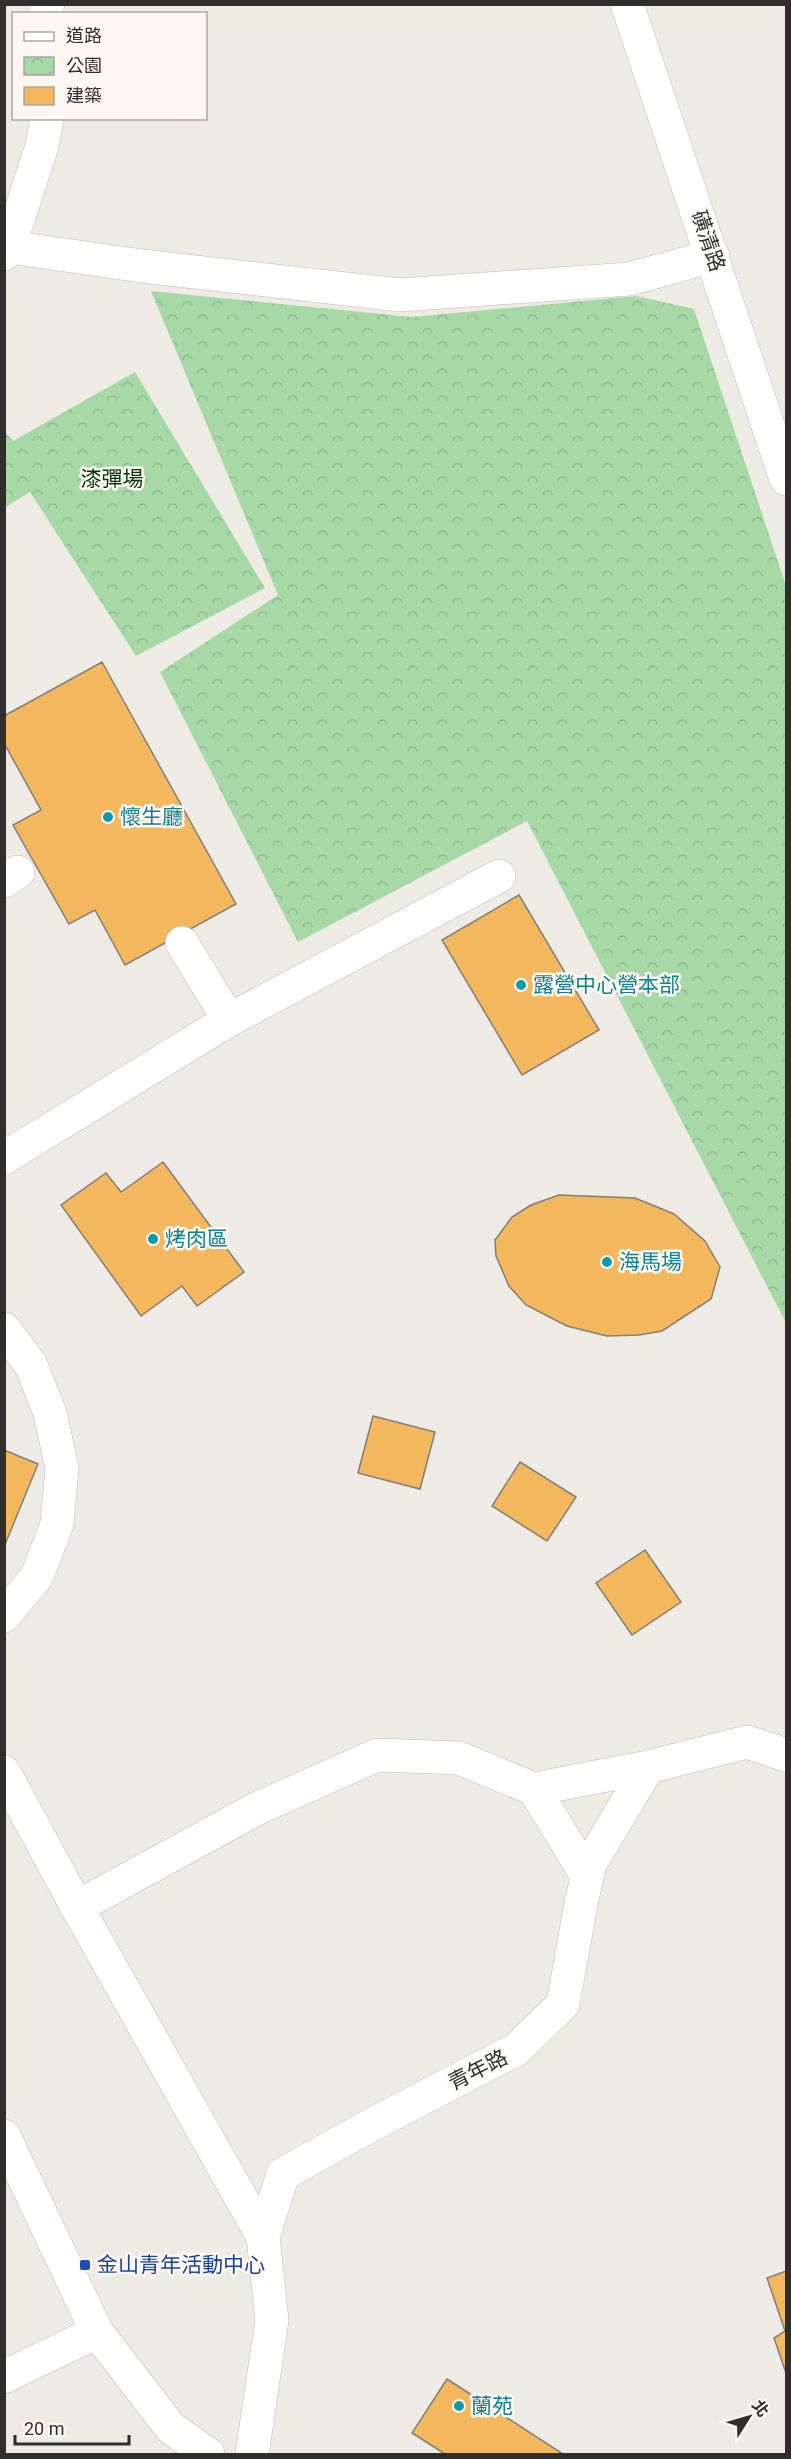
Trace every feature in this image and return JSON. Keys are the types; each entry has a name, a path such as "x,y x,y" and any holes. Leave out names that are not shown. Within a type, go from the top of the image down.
{"street":[{"name":"磺清路","path":"627,4 786,479"},
{"path":"47,120 42,146 7,250 400,295 629,279 713,256"},
{"path":"4,1158 229,1020 499,876"},
{"path":"182,943 229,1020"},
{"path":"4,1616 37,1576 57,1524 62,1468 50,1413 31,1365 5,1321"},
{"path":"77,1907 256,1809 377,1755 459,1758 534,1789 648,1767 747,1742 786,1755"},
{"name":"青年路","path":"252,2454 272,2320 263,2237 283,2174 517,2049 564,2004 590,1864 648,1767"},
{"path":"4,1772 77,1907 263,2237"},
{"path":"534,1789 587,1876"},
{"path":"4,2136 97,2332 171,2428 208,2454"},
{"path":"4,2377 97,2332"}],"green space":[{"path":"151,291 412,317 636,296 694,309 786,586 786,1323 527,821 298,942 160,672 278,595"},
{"name":"漆彈場","path":"135,372 265,588 136,656 30,492 4,508 5,432 13,441"}],"building":[{"name":"懷生廳","path":"102,662 236,904 125,965 95,910 69,924 13,825 41,810 4,743 4,716"},
{"name":"露營中心營本部","path":"519,895 599,1030 522,1075 442,940"},
{"name":"烤肉區","path":"163,1162 244,1272 197,1306 182,1286 141,1316 61,1205 106,1173 121,1192"},
{"name":"海馬場","path":"559,1195 635,1198 674,1214 705,1241 720,1267 711,1299 662,1331 639,1335 607,1336 567,1326 526,1305 509,1286 496,1256 495,1240 512,1217 531,1205"},
{"path":"373,1416 435,1432 420,1489 358,1473"},
{"path":"4,1450 38,1464 4,1547"},
{"path":"520,1462 576,1497 547,1541 492,1506"},
{"path":"645,1550 681,1602 632,1635 596,1583"},
{"path":"786,2271 786,2373 774,2338 785,2331 767,2278"},
{"name":"蘭苑","path":"447,2379 563,2454 445,2454 412,2433"}],"place":[{"name":"懷生廳","path":"108,817"},
{"name":"露營中心營本部","path":"521,985"},
{"name":"烤肉區","path":"153,1239"},
{"name":"海馬場","path":"607,1262"},
{"name":"金山青年活動中心","path":"85,2265"},
{"name":"蘭苑","path":"459,2406"}]}
